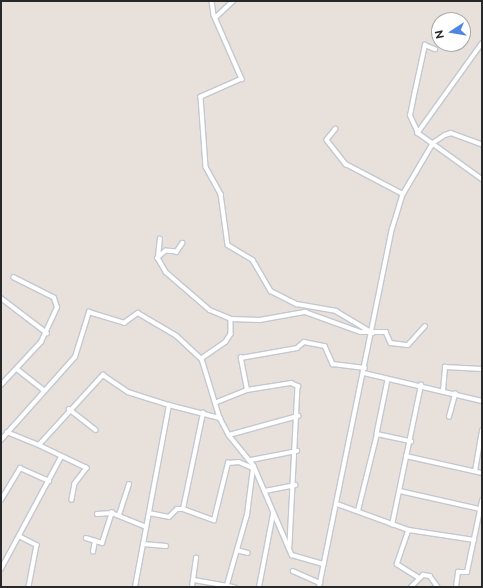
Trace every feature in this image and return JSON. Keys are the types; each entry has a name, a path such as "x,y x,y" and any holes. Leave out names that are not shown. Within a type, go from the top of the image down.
{"street":[{"path":"212,1 215,18 242,79 201,98 206,167 221,194 228,245 253,260 271,291 297,304 336,310 372,333"},
{"path":"215,18 233,1"},
{"path":"418,133 482,44"},
{"path":"431,47 425,45 410,116 418,133 482,179"},
{"path":"336,129 327,140 346,164 403,194"},
{"path":"293,571 320,585 392,230 403,194 433,143 451,133 482,144"},
{"path":"160,239 158,258 177,284 210,310 231,319 260,320 305,312 372,333 386,332 391,343 408,345 425,326"},
{"path":"158,258 166,251 178,252 183,243"},
{"path":"1,385 19,368 47,333 58,303 14,278"},
{"path":"2,299 47,333"},
{"path":"1,440 44,389 75,357 90,312 124,323 138,313 176,336 202,359 217,402 220,418 229,435 251,460 265,491 273,514 294,557 324,564"},
{"path":"202,359 226,342 231,334 231,319"},
{"path":"247,390 241,358 297,348 304,342 325,346 333,364 364,371 388,380 421,385 482,401"},
{"path":"444,391 445,367 482,369"},
{"path":"19,368 44,389"},
{"path":"39,445 70,409 103,375 128,392 169,405 220,418"},
{"path":"358,511 377,434 388,380"},
{"path":"217,402 247,390 295,383 299,389 297,451 290,547"},
{"path":"392,524 406,456 411,442 421,385"},
{"path":"449,417 455,394"},
{"path":"134,587 169,405"},
{"path":"70,409 96,430"},
{"path":"183,509 203,413"},
{"path":"229,435 298,416"},
{"path":"475,471 482,430"},
{"path":"7,432 39,445 87,468 75,484 72,500"},
{"path":"377,434 411,442"},
{"path":"251,460 297,451"},
{"path":"1,569 61,456"},
{"path":"406,456 482,473"},
{"path":"149,513 169,517 177,508 214,520 228,464 239,462 253,467"},
{"path":"227,585 247,515 253,467"},
{"path":"1,500 20,468 49,481"},
{"path":"119,515 129,485"},
{"path":"265,491 295,485"},
{"path":"400,491 480,510"},
{"path":"456,587 458,572 467,572 482,501"},
{"path":"337,504 409,530 474,540"},
{"path":"96,514 112,513 146,527"},
{"path":"86,538 102,543 112,513"},
{"path":"259,587 273,514"},
{"path":"409,530 397,564 418,577 430,576 438,587"},
{"path":"19,536 37,545 29,587"},
{"path":"93,552 95,541"},
{"path":"143,544 166,546"},
{"path":"236,550 248,553"},
{"path":"192,587 196,558"},
{"path":"411,587 418,577"},
{"path":"194,580 234,587"}]}
